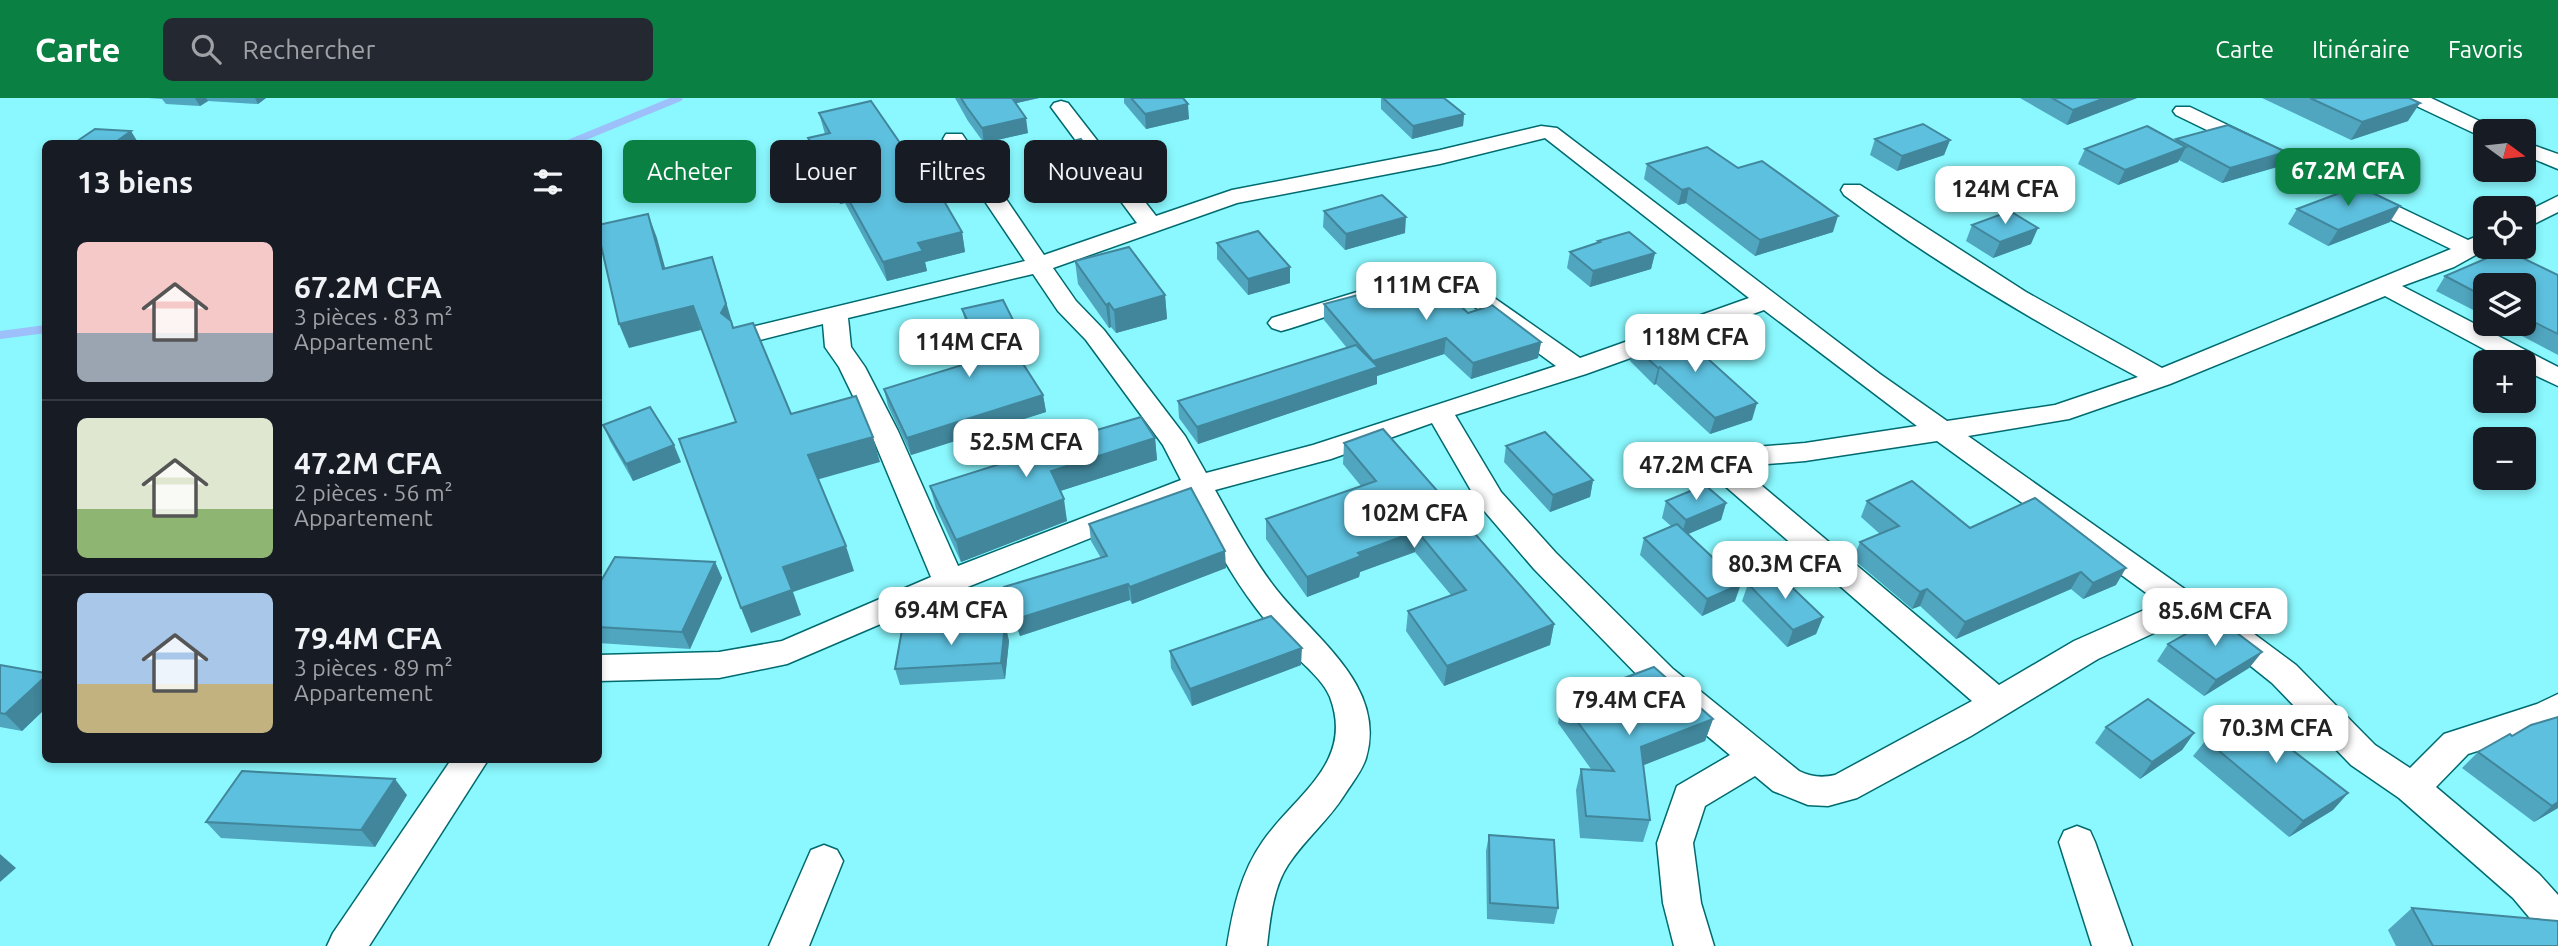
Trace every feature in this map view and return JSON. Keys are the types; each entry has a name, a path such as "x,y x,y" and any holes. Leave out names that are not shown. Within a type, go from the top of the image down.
{"street":[{"path":"2415,98 2473,126"},
{"path":"2462,121 2472,110 2470,99"},
{"path":"1061,107 1151,225"},
{"path":"2183,111 2473,243"},
{"path":"744,337 1039,265 1232,197 1440,157 1550,132 1943,432 2185,605 2222,627 2284,674 2363,755 2412,788 2526,886 2558,923"},
{"path":"954,139 1039,265 1175,442 1235,554 1265,597 1299,639 1328,668 1346,694 1354,734 1348,760 1326,794 1276,852 1262,877 1247,946"},
{"path":"2536,153 2558,162"},
{"path":"1853,190 1872,206 1993,283 2099,346 2161,378"},
{"path":"2536,215 2558,203"},
{"path":"1996,702 1727,472 1730,458 1805,452 2059,413 2161,378 2386,287 2395,279 2445,262 2473,246"},
{"path":"1280,323 1402,286 1439,281 1461,286 1577,368"},
{"path":"2386,287 2558,378"},
{"path":"602,668 719,665 787,652 949,582 1199,484 1321,452 1439,411 1577,368 1768,300"},
{"path":"835,313 838,347 852,367 884,431 949,582"},
{"path":"1439,411 1490,499 1545,561 1661,678 1786,781 1806,791 1824,794 1844,788 1959,726 2086,650 2185,605"},
{"path":"2412,788 2456,744 2549,714 2558,707"},
{"path":"1694,946 1682,904 1675,843 1686,808 1690,797 1756,757"},
{"path":"347,946 468,763"},
{"path":"2077,842 2112,946"},
{"path":"789,946 824,861"}],"building":[{"path":"961,98 1012,98 1026,118 982,128"},
{"path":"1131,98 1183,98 1188,104 1145,114"},
{"path":"1383,98 1444,98 1464,114 1413,126"},
{"path":"2052,98 2105,98 2073,110"},
{"path":"2310,98 2409,98 2420,103 2362,122"},
{"path":"871,101 898,140 895,140 895,203 945,203 962,232 918,243 923,251 883,262 850,203 881,203 881,140 809,140 808,138 830,133 819,113"},
{"path":"1923,124 1950,140 1902,156 1875,139"},
{"path":"2228,125 2286,152 2230,168 2176,139"},
{"path":"2147,126 2186,147 2125,170 2085,149"},
{"path":"95,129 131,131 119,140 79,140"},
{"path":"1707,147 1738,168 1762,161 1838,216 1760,240 1689,188 1682,190 1647,164"},
{"path":"2358,186 2400,206 2338,230 2297,209"},
{"path":"1382,195 1406,217 1346,234 1324,211"},
{"path":"2010,211 2038,228 2000,242 1972,225"},
{"path":"648,214 663,269 712,257 726,304 721,313 731,321 733,328 753,323 791,414 856,396 873,437 808,455 846,546 783,567 792,590 741,608 679,439 736,422 693,306 619,324 602,250 602,224"},
{"path":"1258,231 1290,267 1248,279 1217,243"},
{"path":"1629,232 1655,253 1593,271 1570,252 1600,242 1598,241"},
{"path":"1129,247 1165,295 1114,310 1109,303 1106,305 1075,261"},
{"path":"2485,259 2525,259 2558,275 2558,334 2536,323 2536,273 2473,273 2473,291 2445,276"},
{"path":"1429,276 1468,313 1492,305 1541,342 1473,363 1446,338 1373,361 1324,304"},
{"path":"1003,300 1024,342 1011,345 1043,395 907,438 884,389 985,358 962,309"},
{"path":"1676,330 1757,403 1715,418 1633,345"},
{"path":"1356,345 1378,367 1197,427 1178,401"},
{"path":"650,407 674,445 626,464 603,425"},
{"path":"1141,417 1155,438 1051,471 1064,499 956,540 930,486 1041,451 1039,447"},
{"path":"1383,429 1554,624 1447,666 1408,611 1466,590 1417,531 1358,553 1361,556 1307,577 1266,519 1376,481 1344,443"},
{"path":"1545,432 1593,480 1553,495 1506,446"},
{"path":"1912,481 1970,528 2035,498 2126,568 2093,583 2081,572 1965,622 1927,589 1920,592 1860,542 1899,526 1867,501"},
{"path":"1705,485 1726,503 1686,520 1666,501"},
{"path":"1191,488 1225,551 1130,587 1128,584 1016,619 1004,587 1107,556 1089,524"},
{"path":"1677,524 1741,584 1707,599 1644,538"},
{"path":"615,557 715,562 682,632 602,627 602,579"},
{"path":"1777,573 1823,617 1793,630 1748,584"},
{"path":"1271,616 1302,648 1190,689 1170,651"},
{"path":"2216,617 2262,652 2216,680 2168,644"},
{"path":"1005,624 1001,663 895,669 902,630"},
{"path":"0,665 42,672 42,680 5,714 0,713"},
{"path":"1654,667 1713,719 1641,747 1650,820 1586,816 1581,769 1614,771 1562,701"},
{"path":"2148,699 2194,733 2152,762 2106,727"},
{"path":"2254,709 2286,733 2278,739 2348,793 2303,821 2206,740"},
{"path":"2558,717 2558,802 2552,806 2478,752 2510,734 2512,736 2531,725"},
{"path":"242,771 395,779 361,830 206,822"},
{"path":"1489,835 1554,840 1558,908 1490,903"},
{"path":"2412,908 2558,921 2558,946 2433,946"}],"waterway":[{"path":"577,140 679,98"},
{"path":"0,335 42,330"}]}
